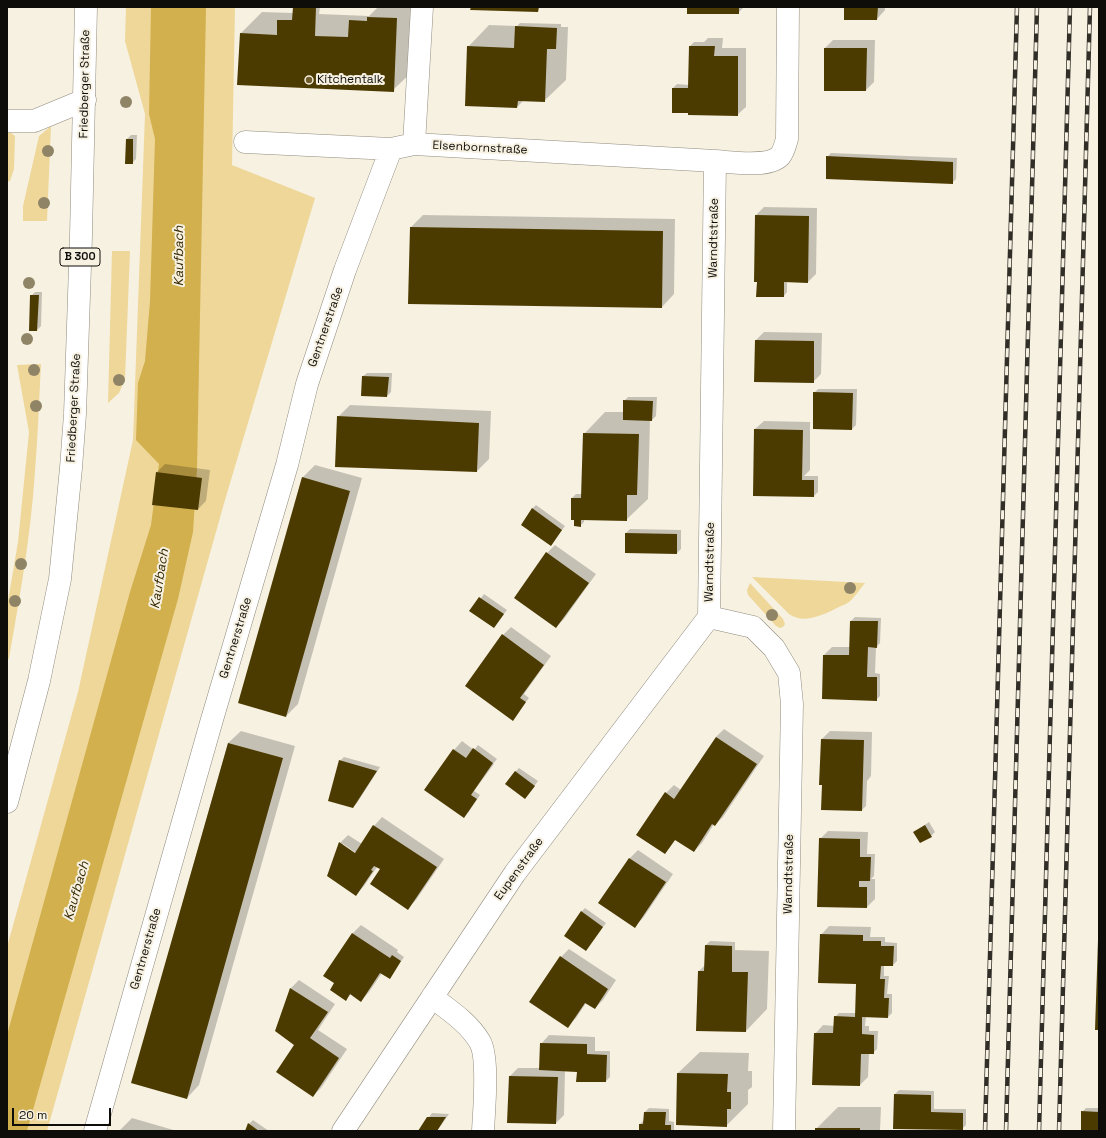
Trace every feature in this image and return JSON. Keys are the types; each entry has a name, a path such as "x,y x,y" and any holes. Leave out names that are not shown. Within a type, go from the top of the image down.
{"street":[{"name":"Friedberger Straße","path":"7,802 40,681 60,579 75,414 85,100 86,7"},
{"path":"414,144 422,7"},
{"path":"715,161 772,162 780,156 785,148 787,139 788,7"},
{"path":"7,121 34,121 85,100"},
{"name":"Elsenbornstraße","path":"245,142 391,149 414,144 715,161"},
{"name":"Gentnerstraße","path":"95,1131 210,723 287,465 307,384 345,270 391,149"},
{"name":"Warndtstraße","path":"715,161 709,617 752,627 774,648 789,673 792,704 784,1131"},
{"name":"Eupenstraße","path":"343,1131 515,873 709,617"},
{"path":"432,997 462,1021 480,1042 484,1053 485,1066 483,1131"}],"shaded area":[{"path":"126,7 235,7 232,165 315,198 225,500 47,1131 7,1131 7,947 78,692 133,440 145,114 125,41"},
{"path":"51,126 47,221 23,221 23,206 39,136"},
{"path":"7,133 11,133 15,136 14,169 10,181 7,182"},
{"path":"112,251 130,251 125,379 119,393 108,403"},
{"path":"41,364 37,445 31,518 25,565 9,658 7,661 7,607 18,542 29,432 17,365"},
{"path":"752,577 865,583 846,604 830,612 806,619 794,617 789,614"},
{"path":"750,583 783,619 785,624 783,627 780,628 776,626 748,595 747,590"}],"water":[{"name":"Kaufbach","path":"151,7 206,7 197,469 193,532 178,599 27,1131 7,1131 7,1035 130,592 151,525 159,464 136,440 138,383 145,361 150,301 155,139 149,114"}],"building":[{"path":"293,7 316,7 315,36 348,37 349,20 367,21 367,17 397,18 394,92 237,85 240,33 277,35 277,20 292,20"},
{"path":"471,7 539,7 538,12 470,10"},
{"path":"687,7 739,7 739,14 687,14"},
{"path":"844,7 878,7 877,20 844,20"},
{"path":"515,26 557,28 556,49 547,49 545,102 518,101 517,108 465,106 467,46 514,48"},
{"path":"689,46 715,46 714,56 738,56 738,116 688,115 688,113 672,113 672,88 688,88"},
{"path":"824,48 867,48 866,91 824,91"},
{"path":"126,139 133,139 133,164 125,164"},
{"path":"826,156 953,162 953,184 826,179"},
{"path":"755,215 809,216 808,283 784,282 784,297 756,297 757,282 754,282"},
{"path":"410,227 663,231 662,308 408,304"},
{"path":"30,295 39,295 37,331 29,331"},
{"path":"755,340 814,341 814,383 754,382"},
{"path":"362,376 389,377 387,397 361,396"},
{"path":"813,392 853,393 852,430 813,429"},
{"path":"623,400 653,401 652,421 623,420"},
{"path":"337,416 479,423 477,472 335,467"},
{"path":"754,429 803,430 802,480 814,480 814,497 753,496"},
{"path":"583,433 639,434 637,495 627,495 627,521 581,520 581,527 574,526 574,520 571,520 571,498 581,498"},
{"path":"156,472 202,478 198,510 152,505"},
{"path":"302,477 350,491 286,717 238,703"},
{"path":"532,508 562,530 551,546 521,525"},
{"path":"625,533 677,534 677,554 625,553"},
{"path":"546,552 589,583 556,628 514,598"},
{"path":"479,597 504,614 494,628 469,611"},
{"path":"850,621 878,621 877,648 868,647 867,677 877,677 877,701 822,699 823,655 849,655"},
{"path":"502,634 544,665 520,698 526,702 513,721 465,686"},
{"path":"716,737 757,764 715,826 712,824 694,852 675,840 665,854 636,835 665,792 674,799"},
{"path":"821,739 864,740 862,811 821,810 822,785 819,785"},
{"path":"228,743 283,758 187,1099 131,1083"},
{"path":"473,748 493,763 471,795 477,799 464,818 424,790 453,749 466,758"},
{"path":"339,760 377,771 353,808 328,801"},
{"path":"515,771 535,786 525,799 505,784"},
{"path":"373,825 437,867 408,910 370,884 380,869 374,866 371,870 373,871 356,896 327,876 339,842 355,853"},
{"path":"925,825 932,837 920,843 913,832"},
{"path":"819,838 860,839 860,857 871,857 870,881 859,881 859,887 867,887 867,908 817,907"},
{"path":"629,858 666,882 635,928 598,903"},
{"path":"581,911 603,927 586,951 564,936"},
{"path":"352,933 390,958 392,955 401,961 390,979 380,973 361,1002 350,994 346,1001 330,990 334,983 323,976"},
{"path":"820,934 863,935 863,941 881,941 881,946 894,946 893,966 881,966 880,979 885,979 884,998 889,998 888,1018 862,1017 862,1034 874,1035 874,1054 861,1054 860,1086 812,1085 814,1033 833,1033 834,1016 855,1017 856,984 818,983"},
{"path":"1098,940 1099,1030 1095,1030"},
{"path":"705,945 732,946 732,972 748,972 746,1032 696,1031 698,971 704,971"},
{"path":"560,956 608,989 595,1009 585,1003 568,1028 529,1002"},
{"path":"290,988 328,1012 310,1038 339,1058 313,1097 276,1072 294,1045 275,1031"},
{"path":"540,1043 587,1044 587,1054 607,1055 606,1082 576,1082 577,1072 539,1070"},
{"path":"677,1073 728,1074 727,1092 731,1092 731,1109 727,1109 727,1127 676,1125"},
{"path":"509,1076 558,1077 556,1124 507,1123"},
{"path":"894,1094 931,1095 931,1112 963,1113 963,1130 893,1129"},
{"path":"1081,1111 1099,1112 1099,1131 1081,1131"},
{"path":"644,1112 666,1112 665,1125 671,1125 671,1131 639,1131 639,1124 643,1124"},
{"path":"427,1117 446,1117 437,1131 418,1131"},
{"path":"248,1123 259,1131 245,1131"},
{"path":"815,1128 860,1128 860,1131 815,1131"}],"railway":[{"path":"985,1131 1017,7"},
{"path":"1006,1131 1037,7"},
{"path":"1039,1131 1070,7"},
{"path":"1059,1131 1090,7"}],"place":[{"name":"Kitchentalk","path":"309,80"}]}
